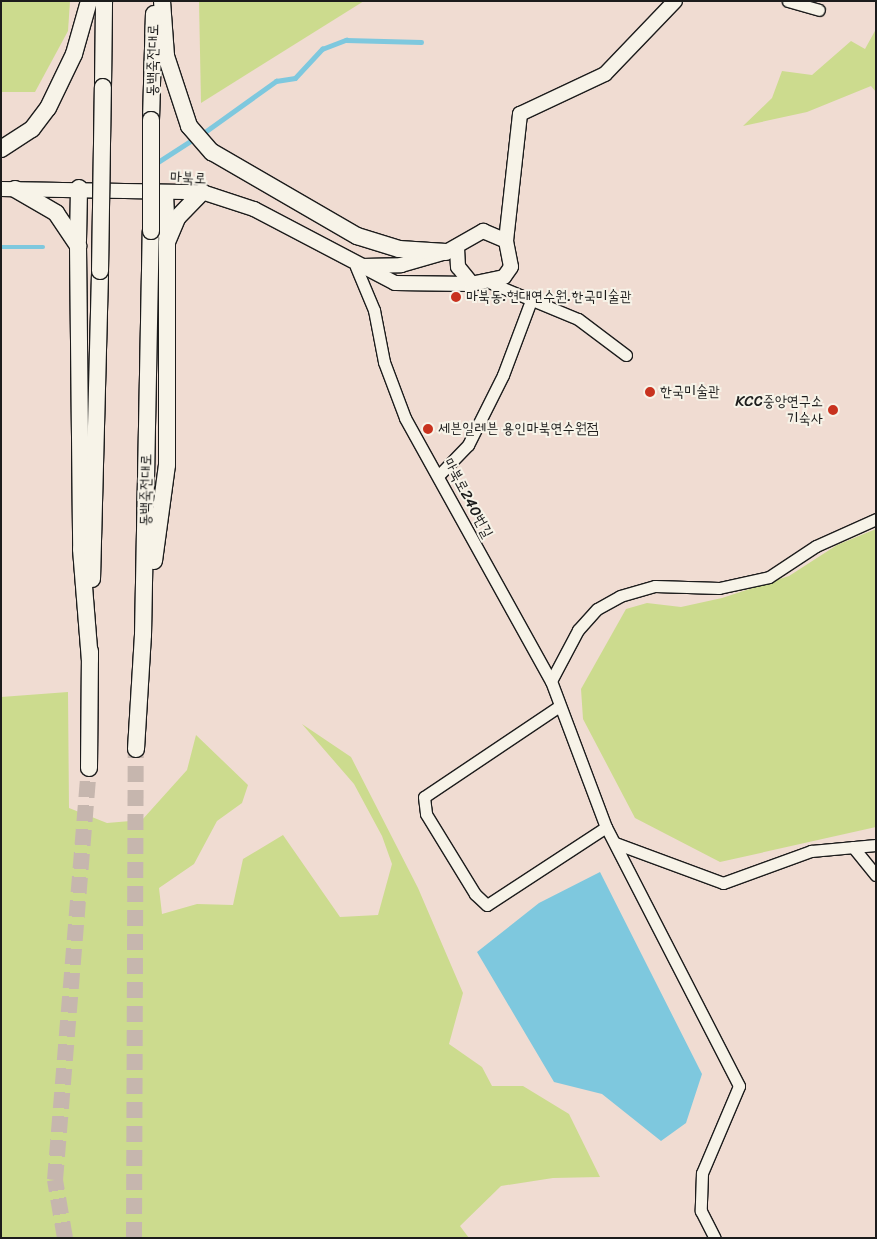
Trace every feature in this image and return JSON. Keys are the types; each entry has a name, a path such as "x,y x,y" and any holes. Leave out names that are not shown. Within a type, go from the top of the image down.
{"main road":[{"path":"1,149 32,129 48,108 74,54 89,1"},
{"path":"89,768 104,87 104,1"},
{"name":"동백죽전대로","path":"136,749 143,635 154,1"},
{"path":"162,1 166,56 189,126 212,152 358,236 398,249 452,251"},
{"path":"79,188 81,548 90,660"},
{"path":"8,189 56,213 78,246"},
{"path":"167,242 177,218 202,192"},
{"path":"143,635 167,465 167,242 165,194"}],"street":[{"path":"788,1 819,10"},
{"path":"452,251 458,267 472,284 490,283 504,278 511,267 506,241 520,114 605,74 668,5"},
{"name":"마북로","path":"8,189 79,188 165,194 202,192 254,209 356,267 395,283 472,284"},
{"path":"356,267 402,265 452,251 483,231 506,241"},
{"name":"마북로240번길","path":"356,267 374,310 384,362 405,418 439,475 551,681 558,707 606,827 739,1086 702,1173 701,1211 715,1238"},
{"path":"490,283 530,303 578,319 626,355"},
{"path":"439,475 468,445 503,375 530,303"},
{"path":"551,681 578,630 597,609 620,596 655,586 719,588 769,577 816,546 876,519"},
{"path":"558,707 424,797 426,814 474,894 487,906 606,827"},
{"path":"615,843 724,883 811,851 876,845"},
{"path":"853,847 876,875"}],"green space":[{"path":"1,1 70,1 68,31 35,92 1,92"},
{"path":"199,1 364,1 201,103"},
{"path":"876,29 876,92 871,86 807,112 743,126 772,98 782,71 812,75 851,41 865,49"},
{"path":"876,529 876,827 720,862 635,818 583,719 581,689 626,609 647,603 681,607 722,598 789,576 837,545"},
{"path":"68,692 69,808 107,823 142,820 187,770 196,735 248,785 242,803 217,821 194,864 159,888 162,914 197,904 233,905 243,859 283,835 340,917 378,915 392,864 382,836 354,784 302,724 351,757 418,888 463,993 449,1044 482,1067 492,1086 523,1086 569,1114 600,1177 553,1178 501,1186 460,1226 469,1238 1,1238 1,697"}],"water":[{"path":"600,872 702,1074 686,1123 661,1141 602,1094 554,1082 477,952 539,903"}],"waterway":[{"path":"202,134 276,81 295,78 322,49 346,40 421,42"},
{"path":"155,164 195,138"},
{"path":"1,247 43,247"}],"tunnel":[{"path":"134,1238 136,749"},
{"path":"65,1238 55,1180 89,768"}],"place":[{"name":"마북동.현대연수원.한국미술관","path":"456,297"},
{"name":"한국미술관","path":"650,392"},
{"name":"KCC중앙연구소 기숙사","path":"833,410"},
{"name":"세븐일레븐 용인마북연수원점","path":"428,429"}]}
